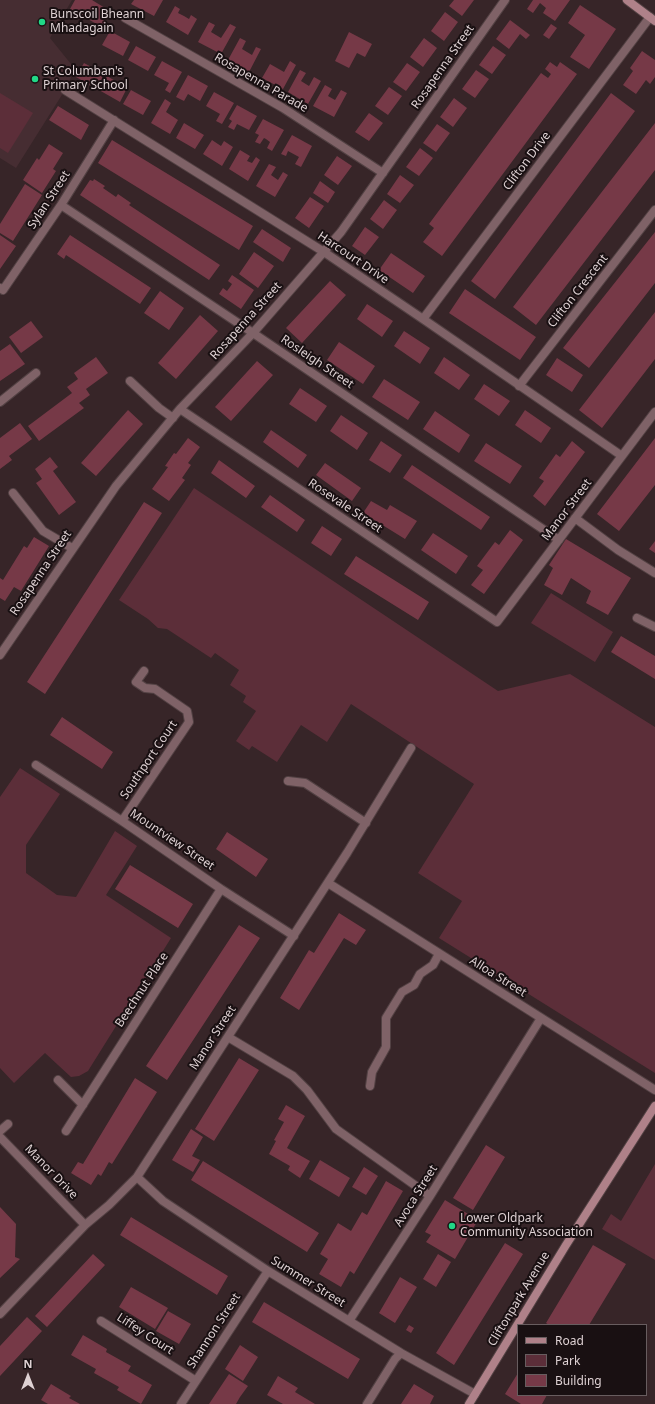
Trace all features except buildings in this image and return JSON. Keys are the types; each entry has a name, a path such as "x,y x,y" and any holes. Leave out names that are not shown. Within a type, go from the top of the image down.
{"street":[{"name":"Rosapenna Street","path":"0,655 116,486 180,409 253,333 341,232 505,0"},
{"path":"627,0 652,19"},
{"name":"Rosapenna Parade","path":"125,18 283,108 383,173"},
{"name":"Clifton Drive","path":"423,319 652,19"},
{"name":"Harcourt Drive","path":"65,90 324,252 622,456"},
{"name":"Sylan Street","path":"0,288 3,290 61,205 114,120"},
{"name":"Rosleigh Street","path":"61,205 559,540"},
{"name":"Clifton Crescent","path":"519,386 655,210"},
{"path":"0,402 36,373"},
{"path":"130,380 159,408 173,418"},
{"name":"Rosevale Street","path":"180,409 497,622"},
{"name":"Manor Street","path":"497,622 655,412"},
{"path":"13,493 43,531 72,548"},
{"path":"575,518 618,550 655,573"},
{"path":"637,618 655,627"},
{"name":"Southport Court","path":"122,821 189,722 187,711 155,690 145,688 136,682 144,671"},
{"name":"Manor Street","path":"0,1314 85,1225 109,1205 136,1177 328,883 411,748"},
{"name":"Mountview Street","path":"36,765 294,936"},
{"path":"288,781 305,783 366,823"},
{"name":"Alloa Street","path":"328,883 655,1090"},
{"name":"Beechnut Place","path":"66,1131 221,889"},
{"path":"370,1086 372,1072 386,1047 386,1018 402,992 414,985 420,974 433,965 439,954"},
{"name":"Avoca Street","path":"349,1321 430,1196 540,1018"},
{"path":"228,1037 293,1076 307,1090 336,1130 430,1196"},
{"path":"58,1080 83,1105"},
{"name":"Cliftonpark Avenue","path":"518,1324 655,1106"},
{"path":"0,1132 8,1124"},
{"name":"Manor Drive","path":"0,1136 85,1225"},
{"name":"Summer Street","path":"136,1177 163,1201 268,1271 401,1353 475,1394"},
{"name":"Shannon Street","path":"181,1404 268,1271"},
{"name":"Liffey Court","path":"101,1321 196,1381"},
{"name":"Cliftonpark Avenue","path":"469,1404 517,1325"},
{"path":"367,1404 401,1353"}],"shaded area":[{"name":"St Columban's Primary School","path":"0,0 72,0 50,38 75,69 65,90 16,168 0,158"}],"green space":[{"path":"0,93 33,113 8,153 0,148"},
{"path":"194,488 498,691 570,674 655,727 655,1073 439,938 462,901 418,873 474,784 351,704 327,742 301,725 277,762 252,746 249,750 236,741 256,711 243,702 246,696 230,685 239,670 215,653 211,658 167,629 158,628 148,619 119,600"},
{"path":"551,593 613,632 595,662 531,623"},
{"path":"20,768 60,794 26,845 26,873 57,895 76,897 115,831 137,846 106,895 171,938 88,1071 79,1076 71,1077 45,1053 14,1083 0,1068 0,797"},
{"path":"655,1164 655,1260 602,1229 611,1214 621,1221"}],"place":[{"name":"Bunscoil Bheann Mhadagain","path":"42,22"},
{"name":"St Columban's Primary School","path":"35,79"},
{"name":"Lower Oldpark Community Association","path":"452,1226"}]}
